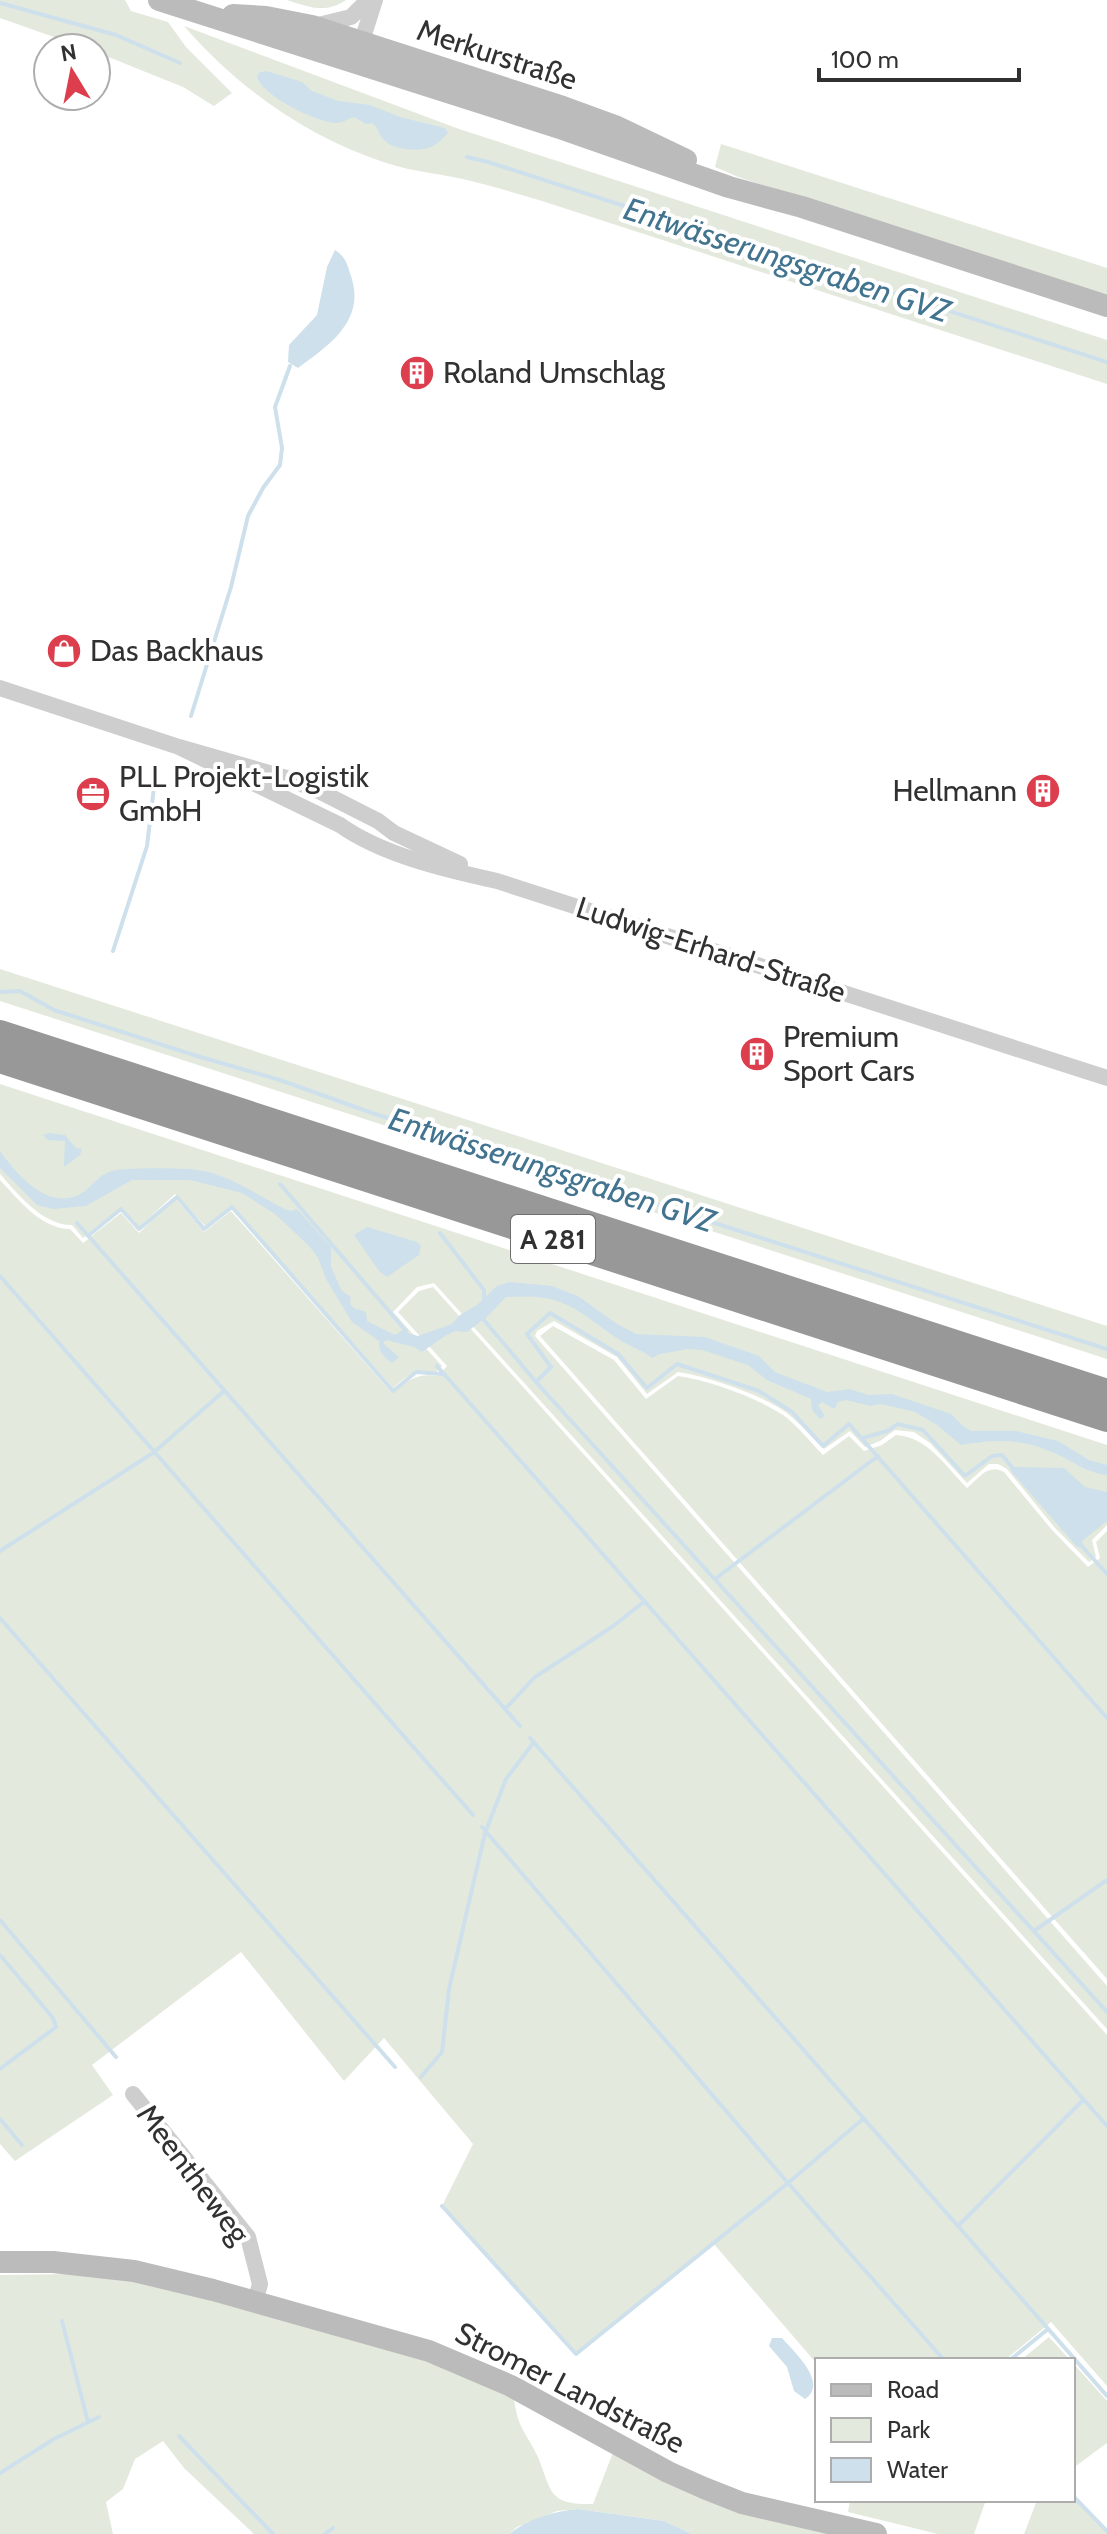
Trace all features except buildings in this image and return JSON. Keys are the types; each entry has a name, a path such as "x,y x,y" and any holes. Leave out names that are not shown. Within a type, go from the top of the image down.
{"highway":[{"name":"A 281","path":"0,1034 1107,1393"},
{"name":"A 281","path":"0,1059 1107,1418"}],"street":[{"name":"Merkurstraße","path":"160,0 208,11 312,26 358,53"},
{"name":"Merkurstraße","path":"160,0 615,126 735,181 802,207 1107,306"},
{"path":"312,26 351,17 368,0"},
{"path":"358,53 375,0"},
{"name":"Ludwig-Erhard-Straße","path":"0,688 179,747 249,765 321,792 378,821 394,833 497,881 1107,1078"},
{"name":"Meentheweg","path":"133,2094 248,2237 260,2284 255,2302"},
{"name":"Stromer Landstraße","path":"0,2262 53,2262 134,2271 429,2351 511,2386 668,2472 742,2503 876,2534"}],"green space":[{"path":"0,0 125,0 131,11 168,22 186,47 232,93 214,106 183,87 112,58 112,32 40,32 0,18"},
{"path":"287,0 346,0 324,8"},
{"path":"184,26 459,129 1107,340 1107,384 542,201 471,181 397,166 357,152 302,125 251,90"},
{"path":"721,144 1107,268 1107,298 738,177 715,167"},
{"path":"0,969 1107,1326 1107,1359 0,1001"},
{"path":"0,1084 1107,1445 1107,1525 1092,1540 1096,1557 1089,1562 1055,1528 1007,1469 998,1464 989,1464 967,1483 930,1443 914,1432 895,1430 865,1447 850,1431 824,1449 788,1414 751,1394 678,1372 647,1394 617,1357 554,1321 537,1331 535,1336 1107,1986 1107,2029 434,1283 417,1287 393,1312 442,1366 436,1372 413,1374 393,1388 232,1206 205,1226 175,1194 139,1227 121,1208 83,1238 72,1225 61,1224 41,1214 0,1174"},
{"path":"0,1180 40,1219 59,1228 70,1229 83,1243 121,1213 139,1233 175,1198 204,1232 231,1211 392,1393 413,1378 438,1376 447,1366 398,1312 419,1291 433,1287 1107,2035 1107,2386 1051,2322 1007,2358 815,2358 815,2362 713,2243 576,2354 442,2206 473,2144 384,2038 344,2081 241,1952 92,2065 113,2095 15,2161 0,2144"},
{"path":"553,1326 614,1360 646,1399 678,1376 690,1378 732,1391 773,1409 794,1424 823,1455 849,1436 864,1451 882,1445 896,1435 927,1447 967,1488 988,1470 1004,1472 1052,1530 1088,1567 1100,1558 1096,1542 1107,1531 1107,1979 540,1336"},
{"path":"0,2275 126,2277 427,2360 514,2399 520,2425 538,2457 550,2488 567,2502 593,2504 614,2450 839,2534 692,2534 664,2521 578,2509 557,2511 517,2527 509,2534 254,2534 184,2468 163,2441 135,2459 123,2489 106,2502 113,2534 0,2534"},
{"path":"1049,2337 1068,2358 1023,2358"},
{"path":"1075,2365 1107,2401 1107,2443 1075,2467"},
{"path":"1075,2497 1107,2530 1107,2534 1024,2534 1036,2502 1075,2502"},
{"path":"850,2502 985,2502 974,2534 938,2534 848,2512"}],"water":[{"path":"267,71 302,82 312,91 338,101 370,105 400,117 445,128 448,133 428,148 393,146 383,139 372,123 366,124 354,117 338,123 328,122 291,107 261,83 257,76"},
{"path":"335,250 344,258 348,268 354,306 342,330 333,340 298,368 288,362 289,345 317,315 327,267"},
{"path":"43,1135 65,1135 76,1148 82,1149 80,1155 64,1167 65,1141 48,1140"},
{"path":"0,1151 25,1181 48,1195 60,1198 85,1191 102,1176 115,1170 182,1169 215,1174 285,1209 297,1209 331,1247 331,1267 342,1291 351,1297 352,1307 366,1312 367,1321 395,1335 405,1328 408,1333 418,1336 452,1324 497,1286 509,1282 552,1286 578,1296 636,1334 705,1337 759,1356 775,1372 827,1392 850,1389 868,1395 892,1394 951,1414 971,1431 1016,1431 1058,1441 1089,1460 1107,1465 1107,1475 1023,1443 1000,1441 961,1445 915,1412 881,1404 870,1406 846,1400 838,1402 834,1409 822,1402 818,1405 825,1416 820,1419 812,1410 811,1399 767,1380 748,1365 702,1350 688,1349 652,1358 571,1307 549,1299 506,1297 467,1332 455,1331 422,1352 386,1340 383,1343 399,1357 392,1363 382,1354 379,1341 352,1322 310,1247 275,1214 242,1193 190,1180 132,1180 86,1206 53,1209 37,1205 0,1168"},
{"path":"367,1227 417,1242 421,1246 419,1255 387,1277 379,1271 354,1235"},
{"path":"1014,1467 1064,1468 1085,1487 1107,1492 1107,1521 1082,1541 1083,1546 1077,1547 1010,1470"},
{"path":"772,2338 782,2338 807,2368 813,2385 805,2399 794,2391 787,2367 769,2346"},
{"path":"578,2509 664,2521 692,2534 509,2534 542,2517"}],"waterway":[{"name":"Entwässerungsgraben GVZ","path":"0,3 116,35 180,63"},
{"name":"Entwässerungsgraben GVZ","path":"467,157 1107,362"},
{"path":"191,716 231,587 248,516 280,465 282,448 275,407 290,366"},
{"path":"113,951 147,846 155,779"},
{"name":"Entwässerungsgraben GVZ","path":"0,992 20,991 54,1010 280,1080 369,1112 1107,1349"},
{"path":"280,1184 406,1331"},
{"path":"88,1236 121,1209 139,1229 177,1197 204,1229 232,1207 393,1391 416,1372 442,1374"},
{"path":"77,1223 520,1726"},
{"path":"440,1233 484,1290 484,1301"},
{"path":"0,1276 473,1815"},
{"path":"536,1382 551,1367 527,1334 550,1313 618,1354 647,1388 677,1364 759,1391 792,1412 823,1446 849,1424 1107,1718"},
{"path":"484,1314 484,1320 536,1382 1107,2012"},
{"path":"437,1366 1107,2126"},
{"path":"0,1551 153,1453 224,1391"},
{"path":"863,1438 887,1431 898,1424 923,1430 965,1476 992,1456 1002,1455 1015,1471"},
{"path":"715,1579 878,1456"},
{"path":"1079,1543 1107,1574"},
{"path":"505,1709 535,1677 612,1627 645,1601"},
{"path":"0,1618 395,2067"},
{"path":"530,1738 1074,2358"},
{"path":"421,2077 442,2052 449,1989 485,1833 506,1779 534,1742"},
{"path":"482,1827 942,2358"},
{"path":"1034,1931 1107,1880"},
{"path":"0,1920 116,2057"},
{"path":"0,1955 53,2018 56,2027 0,2069"},
{"path":"959,2225 1084,2099"},
{"path":"442,2206 576,2354 864,2118"},
{"path":"0,2119 22,2145"},
{"path":"62,2321 88,2422"},
{"path":"1012,2358 1048,2329"},
{"path":"1075,2360 1107,2396"},
{"path":"0,2473 54,2439 99,2417"},
{"path":"179,2436 273,2534"},
{"path":"1075,2498 1107,2531"},
{"path":"325,2534 333,2528"}],"place":[{"name":"Roland Umschlag","path":"417,373"},
{"name":"Das Backhaus","path":"64,651"},
{"name":"Hellmann","path":"1043,791"},
{"name":"PLL Projekt-Logistik GmbH","path":"93,794"},
{"name":"Premium Sport Cars","path":"757,1054"}]}
